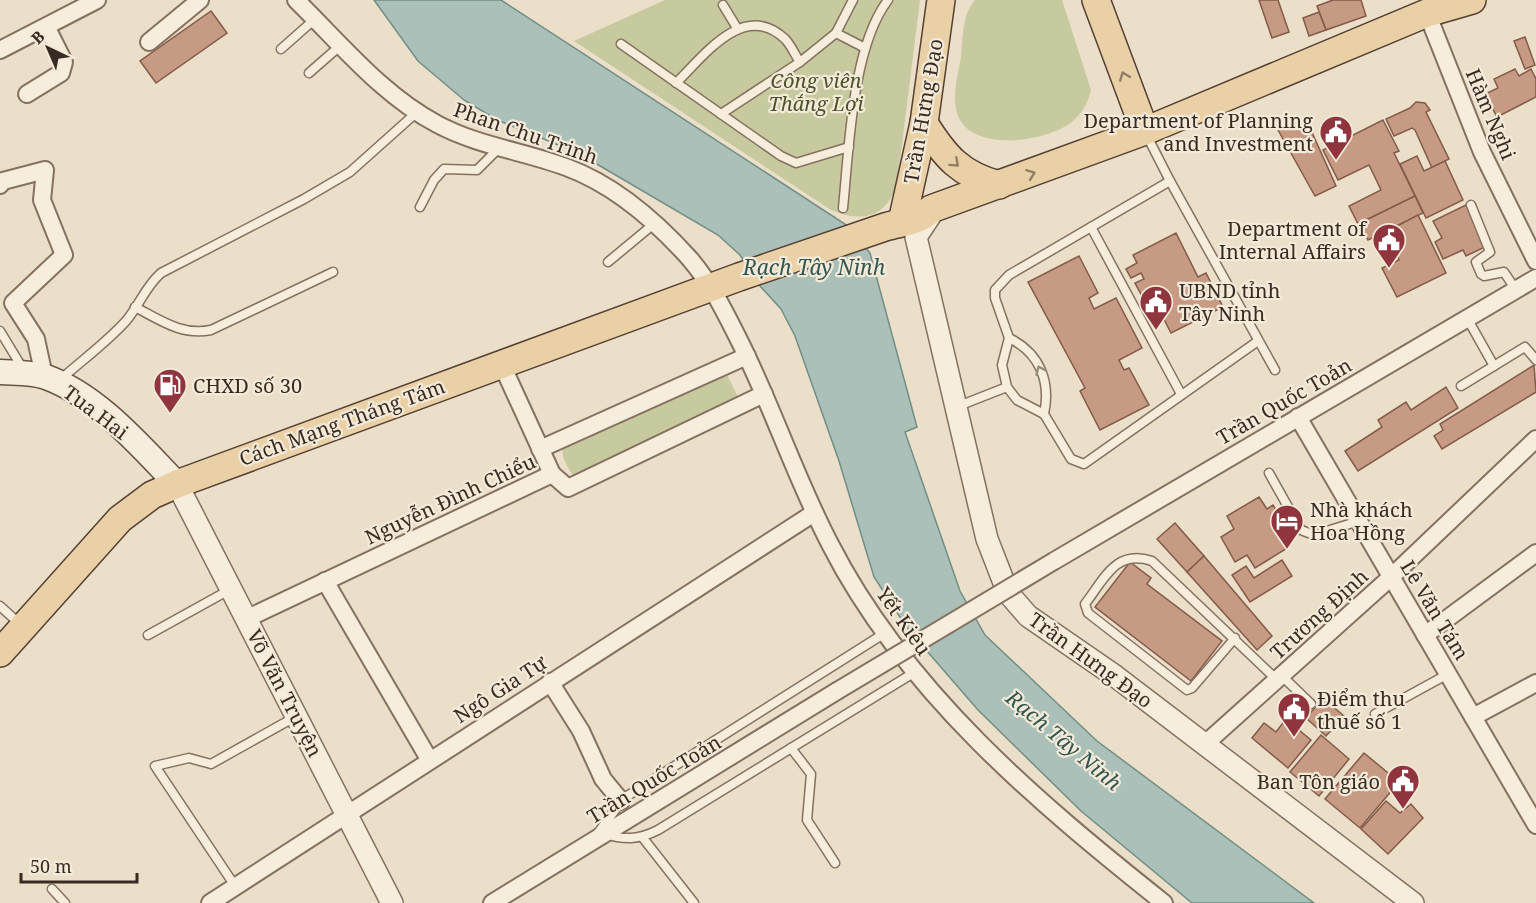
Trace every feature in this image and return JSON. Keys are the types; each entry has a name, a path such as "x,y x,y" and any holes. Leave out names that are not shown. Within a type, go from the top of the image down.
{"main road":[{"name":"Trần Hưng Đạo","path":"900,228 924,123 941,0"},
{"path":"1096,0 1145,131"},
{"path":"924,123 936,141 960,168 977,179 999,185 1145,131 1424,10 1472,0"},
{"name":"Cách Mạng Tháng Tám","path":"0,653 120,519 152,495 177,483 713,286 900,228 907,215 923,208 934,208 999,185"},
{"name":"Tua Hai","path":"0,372 43,378 81,395 116,423 177,483"}],"street":[{"path":"0,50 97,0"},
{"path":"149,42 200,0"},
{"name":"Phan Chu Trinh","path":"296,0 384,86 416,113 469,139 563,166 598,180 655,223 713,286"},
{"name":"Hàm Nghi","path":"1424,10 1482,152 1536,261"},
{"path":"27,94 61,73 64,62 46,28"},
{"path":"0,185 3,181 45,170 42,200 64,255 12,303 36,339 43,378"},
{"name":"Trần Hưng Đạo","path":"900,228 956,407 987,539 1008,593 1028,616 1115,676 1413,903"},
{"name":"Trần Quốc Toản","path":"492,903 1054,561 1536,278"},
{"name":"Yết Kiêu","path":"713,286 764,394 814,513 831,547 885,633 951,714 1021,781 1164,903"},
{"name":"Nguyễn Đình Chiểu","path":"540,449 747,356"},
{"path":"502,365 552,474"},
{"name":"Nguyễn Đình Chiểu","path":"248,618 552,474 562,486 571,488 764,394"},
{"name":"Lê Văn Tám","path":"1298,417 1536,825"},
{"name":"Trương Định","path":"1205,744 1390,578 1536,439"},
{"name":"Võ Văn Truyện","path":"177,483 392,903"},
{"name":"Ngô Gia Tự","path":"210,903 429,759 814,513"},
{"path":"1425,635 1536,553"},
{"path":"325,581 429,759"},
{"path":"550,682 580,731 603,779 621,801"},
{"path":"1473,717 1536,683"}],"lane":[{"path":"721,114 800,62 836,33 853,0"},
{"path":"843,208 849,147 865,48 876,15 888,0"},
{"path":"723,5 737,28"},
{"path":"281,49 315,19"},
{"path":"676,83 726,34 752,23 761,25 784,38 800,62"},
{"path":"836,33 865,48"},
{"path":"621,44 781,156 796,163 849,147"},
{"path":"309,73 341,45"},
{"path":"0,331 43,378 118,330 146,288 161,273 350,172 416,113"},
{"path":"1145,131 1170,181 1275,370"},
{"path":"420,207 438,174 449,168 477,170 499,148"},
{"path":"1170,181 1009,275 999,284 995,298 1009,338 1002,365 1006,387 1017,400 1044,414 1071,459 1084,464 1258,340"},
{"path":"1471,205 1490,252 1476,262 1480,274 1484,276 1504,272 1516,290"},
{"path":"608,262 655,223"},
{"path":"1091,227 1181,394"},
{"path":"135,307 182,331 201,332 211,330 333,272"},
{"path":"1467,318 1494,366"},
{"path":"1009,338 1031,352 1043,375 1048,389 1044,414"},
{"path":"1461,386 1524,347 1536,360"},
{"path":"956,407 1006,387"},
{"path":"1269,473 1301,530 1307,534 1314,535 1359,521"},
{"path":"1235,638 1192,688 1187,690 1088,613 1085,603 1118,563 1138,557 1152,561 1279,678 1311,704"},
{"path":"148,635 231,588"},
{"path":"0,606 23,628"},
{"path":"885,633 621,801 599,837 624,840 643,837 915,672"},
{"path":"1375,714 1448,674"},
{"path":"235,886 155,766 189,758 211,764 296,716"},
{"path":"791,748 812,774 807,820 836,863"},
{"path":"643,837 694,903"},
{"path":"52,889 65,903"}],"green space":[{"name":"Công viên Thắng Lợi","path":"665,0 920,0 897,184 886,204 872,215 863,216 842,214 831,210 574,41"},
{"path":"975,0 1062,0 1091,90 1085,107 1073,121 1047,134 1012,140 994,139 966,128 958,116 955,94 965,19"},
{"path":"727,375 739,399 575,478 568,468 562,449"}],"water":[{"name":"Rạch Tây Ninh","path":"374,0 501,0 848,226 870,253 917,427 905,432 960,591 985,635 1097,741 1314,903 1192,903 1081,811 978,710 907,628 874,577 839,461 795,336 781,309 760,286 740,255 718,235 578,153 497,120 464,100 418,61"}],"building":[{"path":"1259,0 1278,0 1289,32 1272,38"},
{"path":"1333,0 1361,0 1366,16 1326,30 1317,6"},
{"path":"211,11 227,33 156,83 140,61"},
{"path":"1319,12 1326,30 1309,36 1303,18"},
{"path":"1525,37 1535,65 1525,69 1514,41"},
{"path":"1515,69 1519,76 1531,69 1536,79 1536,97 1497,117 1485,94 1498,88 1494,79"},
{"path":"1416,102 1425,103 1430,110 1426,112 1449,159 1432,168 1415,130 1412,128 1394,136 1386,119 1410,108"},
{"path":"1306,119 1336,186 1315,196 1278,130"},
{"path":"1383,120 1399,151 1394,153 1415,196 1358,224 1349,206 1381,190 1369,165 1338,180 1323,150"},
{"path":"1417,156 1424,171 1445,161 1463,200 1426,218 1400,164"},
{"path":"1415,196 1423,213 1368,240 1360,223"},
{"path":"1466,205 1487,246 1466,256 1463,250 1443,259 1435,242 1442,238 1433,221"},
{"path":"1418,215 1446,273 1397,297 1382,268 1399,260 1392,245 1401,240 1395,227"},
{"path":"1176,233 1198,277 1206,273 1223,307 1171,333 1152,296 1144,300 1135,283 1144,279 1141,273 1131,278 1126,269 1137,263 1133,255"},
{"path":"1079,256 1098,293 1089,298 1094,309 1116,298 1142,348 1119,360 1124,370 1129,368 1149,405 1100,430 1080,391 1085,388 1028,282"},
{"path":"1534,365 1536,392 1442,449 1434,436 1443,430 1440,424"},
{"path":"1446,387 1458,408 1358,471 1345,451 1382,427 1378,420 1406,402 1411,410"},
{"path":"1259,497 1267,509 1273,505 1289,531 1282,535 1289,547 1255,568 1247,555 1235,562 1221,537 1234,529 1227,516"},
{"path":"1175,523 1204,556 1187,572 1157,539"},
{"path":"1204,556 1272,636 1257,650 1187,572"},
{"path":"1282,560 1292,576 1250,602 1232,575 1246,566 1254,578"},
{"path":"1130,562 1151,578 1147,584 1222,641 1191,681 1095,607"},
{"path":"1323,698 1344,716 1326,736 1306,718"},
{"path":"1286,719 1311,740 1288,768 1252,738 1264,723 1276,732"},
{"path":"1321,735 1349,759 1319,796 1290,772"},
{"path":"1364,753 1399,782 1360,828 1325,799"},
{"path":"1386,801 1400,813 1411,804 1423,818 1388,854 1361,829"}],"place":[{"name":"Department of Planning and Investment","path":"1336,161"},
{"name":"Department of Internal Affairs","path":"1389,269"},
{"name":"UBND tỉnh Tây Ninh","path":"1156,331"},
{"name":"CHXD số 30","path":"170,414"},
{"name":"Nhà khách Hoa Hồng","path":"1287,550"},
{"name":"Điểm thu thuế số 1","path":"1294,738"},
{"name":"Ban Tôn giáo","path":"1403,810"}]}
